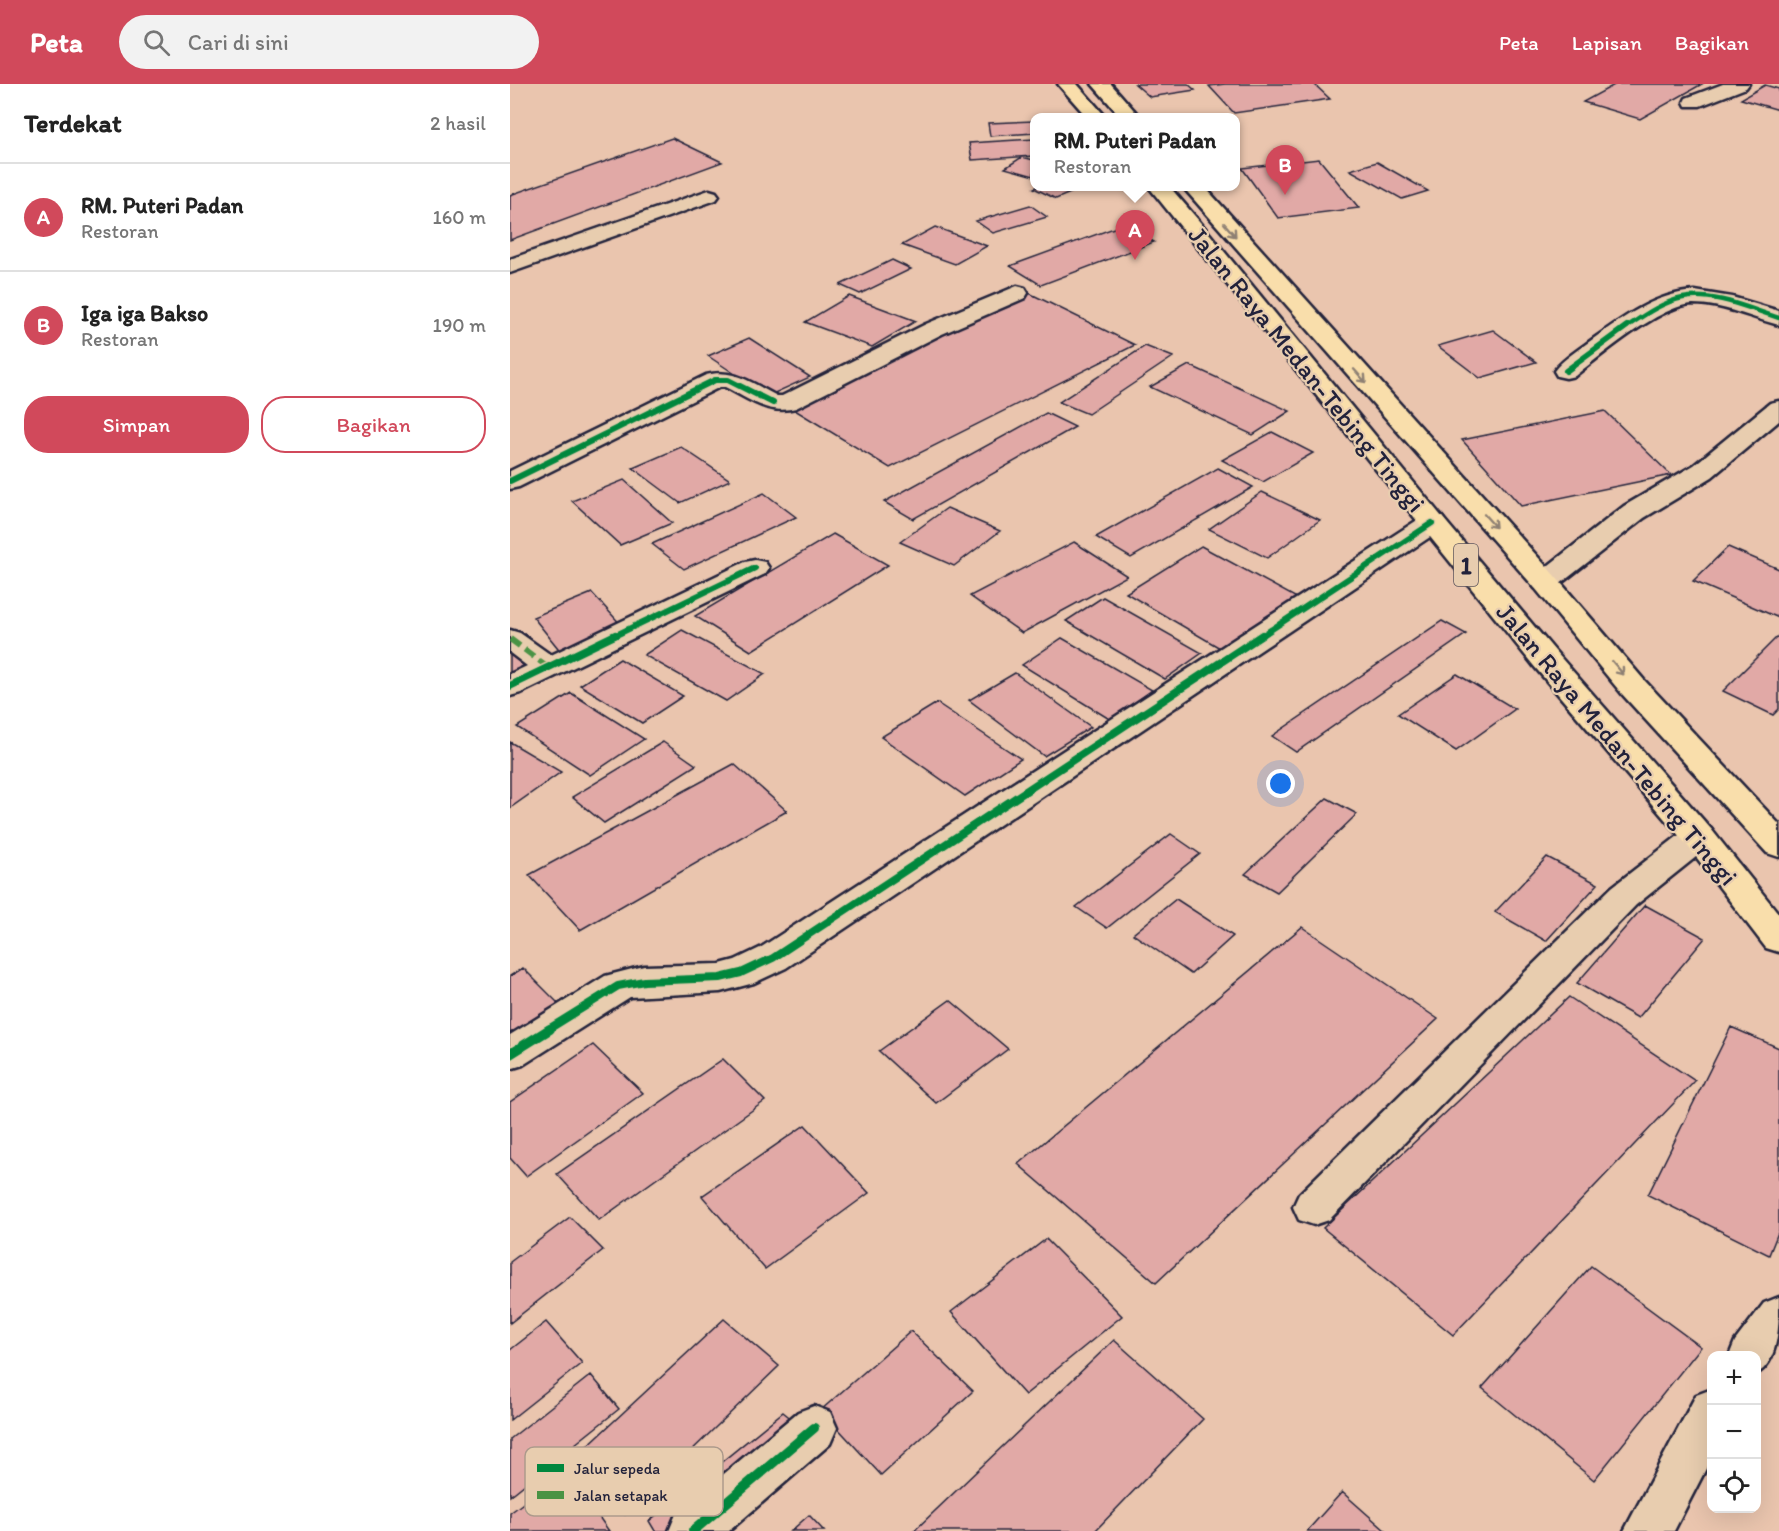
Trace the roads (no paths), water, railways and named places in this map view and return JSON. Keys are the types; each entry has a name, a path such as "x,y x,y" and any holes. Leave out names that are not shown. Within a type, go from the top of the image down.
{"highway":[{"path":"1067,84 1093,113"},
{"path":"1101,84 1127,113"},
{"name":"Jalan Raya Medan-Tebing Tinggi","path":"1162,191 1432,523 1552,667 1699,837 1779,939"},
{"name":"Jalan Raya Medan-Tebing Tinggi","path":"1196,191 1545,582 1633,687 1779,844"}],"street":[{"path":"1693,102 1740,84"},
{"path":"510,266 709,196"},
{"path":"510,481 715,380 721,378 734,382 773,403 787,403 934,329 1017,293"},
{"path":"1566,371 1592,350 1662,305 1685,298 1707,299 1779,318"},
{"path":"1545,582 1634,512 1679,488 1704,471 1779,408"},
{"path":"510,1054 618,986 646,979 718,979 744,973 773,958 1432,523"},
{"path":"510,686 755,568"},
{"path":"510,639 548,667"},
{"path":"1314,1207 1624,896 1699,837"},
{"path":"1755,1351 1779,1317"},
{"path":"1647,1531 1707,1419"},
{"path":"723,1505 814,1428"},
{"path":"693,1531 711,1516"}],"place":[{"name":"Iga iga Bakso","path":"1285,195"},
{"name":"RM. Puteri Padan","path":"1135,260"}]}
